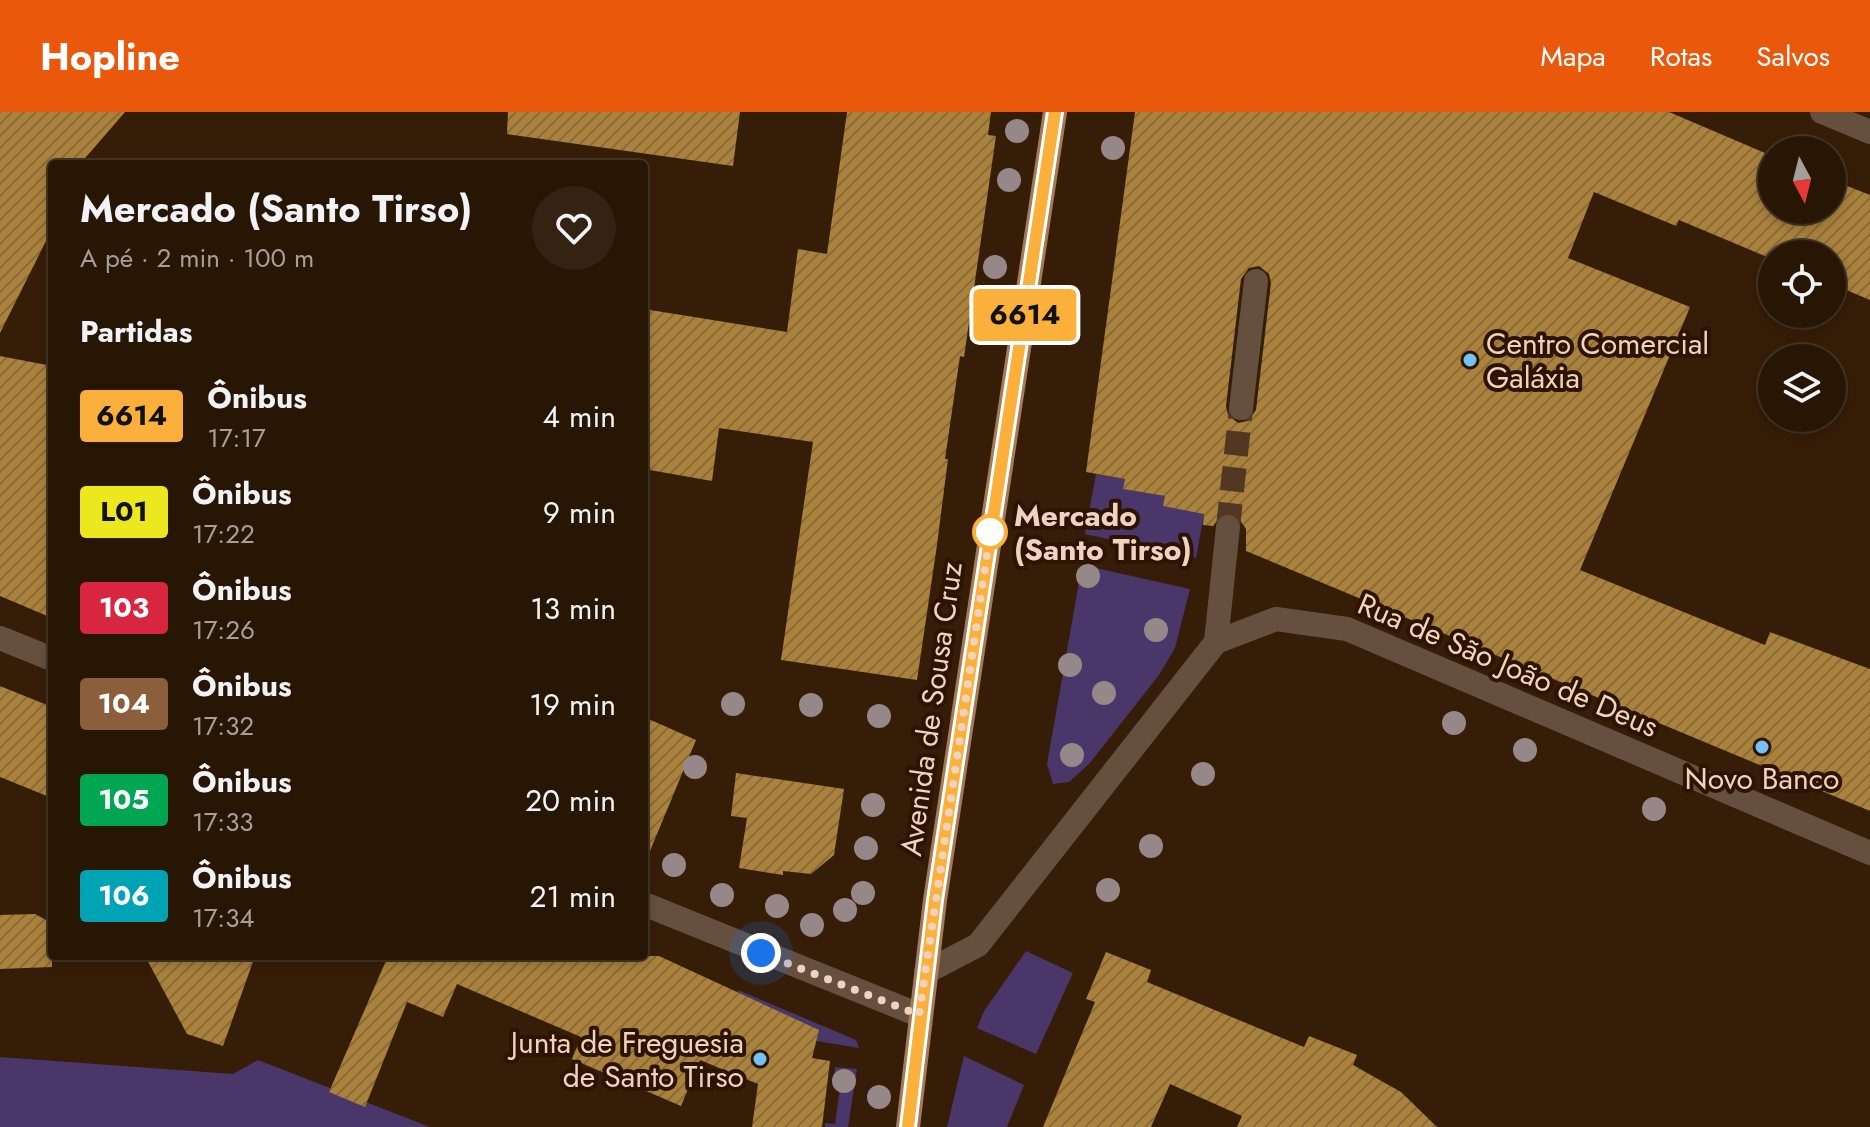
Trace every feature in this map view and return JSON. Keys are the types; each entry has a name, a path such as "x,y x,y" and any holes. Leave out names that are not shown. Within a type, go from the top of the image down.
{"main road":[{"name":"Avenida de Sousa Cruz","path":"908,1127 919,1015 1055,112"}],"street":[{"path":"1822,112 1870,132"},
{"path":"1241,408 1256,281"},
{"path":"926,972 978,945 1216,642 1228,527"},
{"name":"Rua de São João de Deus","path":"1216,642 1276,619 1347,629 1870,853"},
{"path":"0,638 48,657"},
{"path":"648,906 919,1015"}],"shaded area":[{"path":"1096,474 1125,479 1124,489 1165,496 1204,514 1196,558 1085,534"},
{"path":"1082,565 1190,589 1175,648 1159,675 1089,764 1069,782 1053,784 1047,764"},
{"path":"1026,951 1073,973 1036,1054 977,1028 984,1011"},
{"path":"738,990 856,1040 859,1048 816,1041 737,995"},
{"path":"964,1056 1024,1085 1007,1127 947,1127"},
{"path":"0,1057 233,1074 258,1060 430,1127 0,1127"},
{"path":"835,1067 857,1069 848,1127 825,1127 825,1123 835,1124 840,1088 833,1087"}],"building":[{"path":"0,112 125,112 83,160 48,160 48,237 0,333"},
{"path":"508,112 740,112 733,166 507,134"},
{"path":"847,112 991,112 988,135 996,136 964,357 960,356 945,459 948,459 917,680 781,660 813,442 719,428 712,481 648,470 648,310 787,332 798,249 827,254"},
{"name":"Centro Comercial Galáxia","path":"1135,112 1669,112 1758,150 1758,224 1846,224 1846,186 1870,195 1870,300 1846,290 1846,240 1758,240 1758,253 1679,220 1676,226 1594,192 1568,258 1690,307 1580,570 1765,645 1770,632 1870,669 1870,811 1246,551 1246,529 1236,514 1223,513 1213,526 1203,525 1204,514 1163,506 1165,496 1123,489 1125,479 1086,472","holes":["1259,266 1269,274 1271,283 1256,410 1248,421 1238,423 1228,415 1226,406 1241,279 1249,268"]},
{"path":"0,356 48,365 48,616 0,596"},
{"path":"0,686 48,705 48,796 0,777"},
{"path":"648,719 696,740 648,856"},
{"path":"736,773 844,789 834,855 811,874 783,871 783,875 739,868 747,818 731,816"},
{"path":"35,914 48,921 48,960 52,960 52,967 0,969 0,915"},
{"path":"1106,952 1151,970 1147,982 1304,1047 1309,1036 1357,1055 1353,1065 1401,1092 1437,1127 1237,1127 1242,1116 1170,1084 1151,1127 1043,1127 1095,1002 1086,999"},
{"path":"648,956 659,956 819,1030 812,1058 830,1061 822,1127 752,1127 758,1084 700,1060 681,1106 572,1059 581,1037 457,984 443,1017 407,1002 365,1107 329,1092 386,960 648,960"},
{"path":"147,960 254,960 223,1046 187,1034"}],"tunnel":[{"path":"1228,527 1241,408"}],"bus line":[{"name":"6614","path":"908,1127 935,900 1055,112"}],"place":[{"name":"Centro Comercial Galáxia","path":"1470,360"},
{"name":"Mercado (Santo Tirso)","path":"990,532"},
{"name":"Novo Banco","path":"1762,747"},
{"name":"Junta de Freguesia de Santo Tirso","path":"760,1059"}],"route":[{"path":"761,953 919,1015 992,521 990,532"}]}
